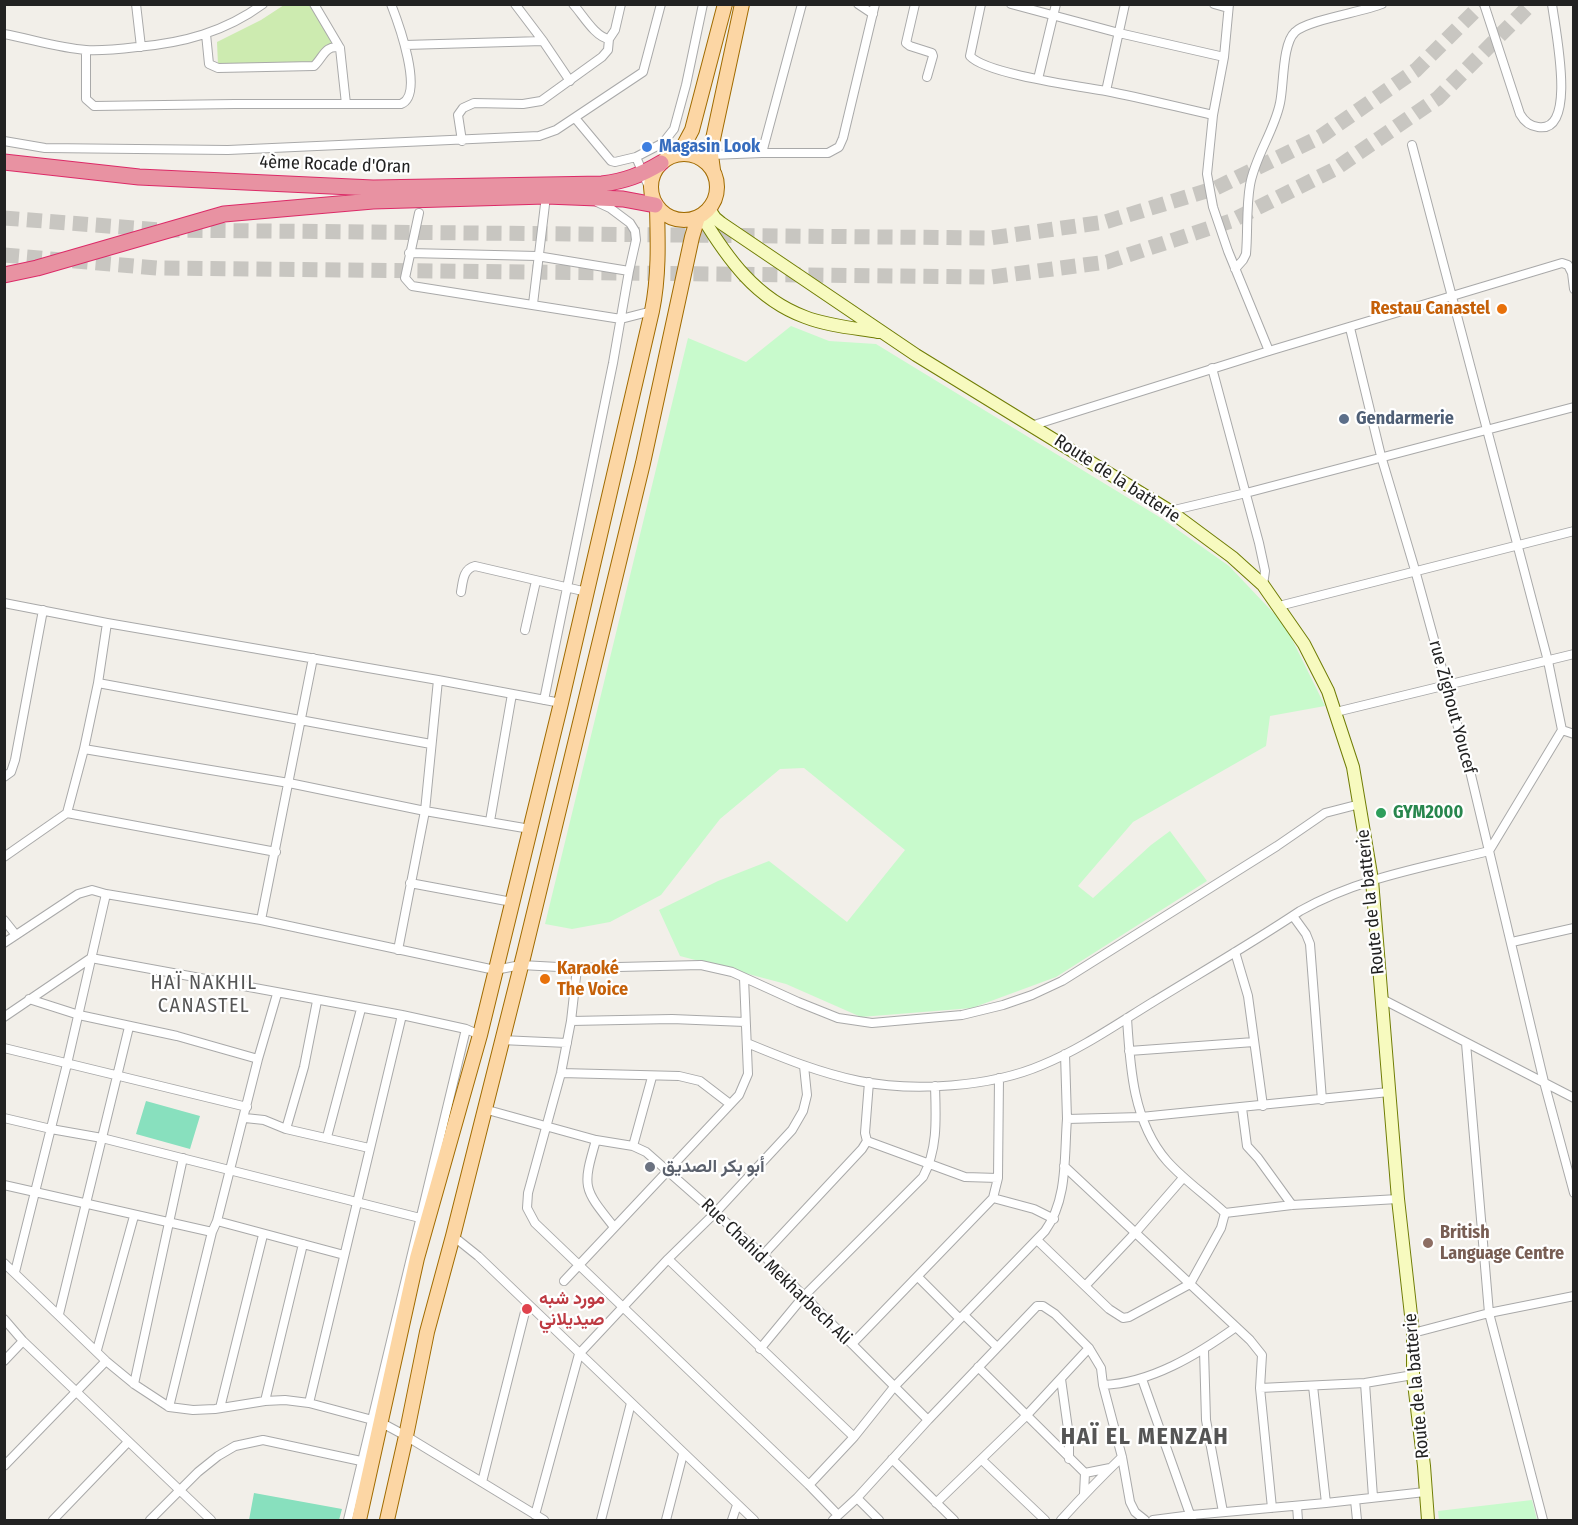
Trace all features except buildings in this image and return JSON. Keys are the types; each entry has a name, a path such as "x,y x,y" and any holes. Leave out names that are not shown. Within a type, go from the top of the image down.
{"highway":[{"name":"4ème Rocade d'Oran","path":"4,162 139,177 373,188 623,182 644,174 666,159"},
{"name":"4ème Rocade d'Oran","path":"4,275 37,268 224,214 373,201 546,196 654,202"}],"main road":[{"path":"358,1521 377,1421 423,1219 480,1035 561,703 652,311 658,260 652,176 666,159 684,145 692,130 724,4"},
{"path":"713,170 711,155 742,4"},
{"path":"387,1521 427,1332 521,965 638,486 692,237 703,214 717,194 716,177 707,162 690,154 666,159"},
{"path":"654,202 667,215 677,219 688,220 703,214"},
{"path":"703,214 714,236 746,278 777,304 820,322 882,333"},
{"name":"Route de la batterie","path":"703,214 715,218 882,333 1170,511 1232,557 1263,585 1313,660 1336,712 1353,767 1372,880 1398,1199 1413,1333 1413,1375 1428,1521"}],"street":[{"path":"136,4 141,47"},
{"path":"4,34 86,50 141,47 181,42 206,34 246,16 263,4"},
{"path":"314,4 340,48 346,104"},
{"path":"86,50 86,99 94,106 401,104 407,100 411,90 405,45 391,4"},
{"path":"515,4 543,40 570,81"},
{"path":"573,4 599,34 609,39"},
{"path":"462,141 458,116 463,108 474,103 536,103 551,96 602,57 608,50 609,39 615,30 621,4"},
{"path":"4,141 45,148 228,150 539,136 556,130 643,72 661,4"},
{"path":"575,118 611,161 636,157 663,142 674,129 703,4"},
{"path":"762,153 802,4"},
{"path":"711,155 828,153 839,147 874,9 858,4"},
{"path":"915,4 906,43 932,53 927,77"},
{"path":"981,4 970,56 979,63 1038,79 1106,91 1213,115"},
{"path":"1011,4 1119,33 1224,57"},
{"path":"1038,79 1056,4"},
{"path":"1106,91 1125,4"},
{"path":"1214,4 1228,6 1224,57 1213,115 1207,174 1210,196 1235,269 1269,351"},
{"path":"1235,269 1244,260 1246,254 1250,182 1280,105 1287,48 1292,36 1302,27 1382,4"},
{"path":"1484,4 1520,114 1527,123 1544,127 1550,126 1560,118 1565,98 1564,74 1552,4"},
{"path":"206,34 209,64 218,68 314,66 328,49 340,48"},
{"path":"405,45 543,40"},
{"path":"747,1043 804,1066 869,1082 935,1086 999,1078 1041,1065 1065,1054 1335,893 1372,880 1489,851 1562,730 1548,661 1412,145"},
{"path":"636,157 654,202"},
{"path":"533,304 546,196"},
{"path":"544,700 636,240 635,231 624,217 591,199"},
{"path":"419,213 405,278 412,286 621,319 652,311"},
{"path":"409,253 537,256 629,270"},
{"path":"1034,425 1562,262 1568,265 1572,273 1574,289"},
{"name":"rue Zighout Youcef","path":"1350,328 1381,456 1470,771 1544,1082 1574,1193"},
{"path":"1212,369 1264,565 1263,585"},
{"path":"1170,511 1246,494 1381,456 1574,407"},
{"path":"1279,606 1574,531"},
{"path":"461,592 465,574 472,566 587,592"},
{"path":"525,630 536,582"},
{"path":"4,603 561,703"},
{"path":"4,777 11,772 15,760 44,610"},
{"path":"4,857 67,813 98,683 107,623"},
{"path":"1336,712 1574,654"},
{"path":"261,920 313,658"},
{"path":"398,950 425,811 438,680"},
{"path":"98,683 431,744"},
{"path":"490,821 512,694"},
{"path":"1562,730 1574,734"},
{"path":"84,749 289,783 425,811 530,829"},
{"path":"4,943 78,894 92,890 261,920 495,970 521,965 577,968 701,965 723,969 838,1018 872,1023 962,1015 1003,1005 1062,981 1277,846 1325,813 1360,804"},
{"path":"67,813 276,852"},
{"path":"410,883 512,902"},
{"path":"15,1272 68,1064 106,894"},
{"path":"1293,916 1306,934 1311,953 1322,1100"},
{"path":"4,920 16,935"},
{"path":"1512,942 1574,928"},
{"path":"1235,952 1247,988 1263,1106"},
{"path":"4,1017 91,958 277,994 402,1015 465,1029 480,1035"},
{"path":"577,968 571,1021 561,1072 528,1192 527,1208 535,1223 808,1485 835,1518 857,1498 1037,1306 1043,1306 1055,1314 1089,1348 1101,1368 1130,1502 1145,1521"},
{"path":"564,1281 739,1095 748,1074 744,978"},
{"path":"169,1407 212,1232 217,1221 277,994"},
{"path":"30,999 79,1015 177,1036 258,1059"},
{"path":"1382,999 1574,1098"},
{"path":"286,1129 304,1067 317,1001"},
{"path":"327,1137 361,1009"},
{"path":"309,1403 402,1015"},
{"path":"1127,1018 1129,1051 1145,1128 1161,1153 1183,1178 1225,1214 1292,1205 1398,1199"},
{"path":"571,1021 672,1019 745,1022"},
{"path":"58,1314 129,1027"},
{"path":"4,1118 102,1138 423,1219 465,1029"},
{"path":"501,1040 567,1043"},
{"path":"1129,1051 1254,1042"},
{"path":"1466,1043 1489,1313 1543,1521"},
{"path":"4,1048 247,1107"},
{"path":"808,1485 854,1437 894,1387 1037,1240 1054,1219 1059,1204 1064,1166 1067,1119 1065,1054"},
{"path":"535,1515 579,1354 792,1130 803,1111 807,1095 804,1066"},
{"path":"561,1072 652,1077 679,1076 699,1081 730,1104"},
{"path":"633,1146 652,1077"},
{"path":"852,1344 993,1198 998,1178 999,1078"},
{"path":"763,1255 867,1141 865,1133 869,1082"},
{"path":"760,1349 803,1297 923,1177 930,1163 936,1126 935,1086"},
{"path":"1067,1119 1141,1117 1389,1092"},
{"path":"1242,1108 1246,1146 1258,1158 1292,1205"},
{"name":"Rue Chahid Mekharbech Ali","path":"484,1109 596,1140 633,1146 646,1152 763,1255 928,1420"},
{"path":"245,1118 264,1120 286,1129 369,1148"},
{"path":"596,1140 586,1172 587,1190 614,1227"},
{"path":"867,1141 964,1177 998,1178"},
{"path":"134,1384 183,1158"},
{"path":"1064,1166 1236,1327 1262,1355 1260,1388 1272,1508"},
{"path":"1086,1285 1183,1178"},
{"path":"4,1185 212,1232"},
{"path":"993,1198 1034,1209 1054,1219"},
{"path":"1037,1240 1109,1309 1123,1318 1130,1317 1190,1284 1221,1228 1225,1214"},
{"path":"97,1350 134,1216"},
{"path":"217,1221 344,1255"},
{"path":"220,1408 263,1235"},
{"path":"453,1236 478,1256 754,1521"},
{"path":"265,1401 303,1245"},
{"path":"668,1259 854,1437"},
{"path":"5,1266 15,1272 106,1361 134,1384 169,1407 193,1410 265,1401 309,1403 377,1421 406,1436 544,1521"},
{"path":"918,1277 997,1347"},
{"path":"1413,1333 1489,1313 1574,1296"},
{"path":"482,1482 527,1304"},
{"path":"4,1319 23,1341 211,1521"},
{"path":"1103,1385 1142,1379 1204,1350 1236,1327"},
{"path":"4,1361 23,1341"},
{"path":"936,1503 1026,1416 1089,1348"},
{"path":"1204,1350 1206,1420 1223,1512"},
{"path":"4,1466 106,1361"},
{"path":"978,1367 1085,1473"},
{"path":"1260,1388 1365,1383 1413,1375"},
{"path":"1061,1379 1069,1436 1069,1459"},
{"path":"1142,1379 1192,1518"},
{"path":"1365,1383 1373,1497"},
{"path":"1313,1386 1326,1503"},
{"path":"601,1521 631,1403"},
{"path":"348,1521 361,1461 377,1421"},
{"path":"150,1521 198,1472 235,1446 263,1440 361,1461"},
{"path":"53,1521 128,1442"},
{"path":"666,1521 683,1454"},
{"path":"1061,1521 1084,1494 1094,1487 1122,1457"},
{"path":"892,1459 954,1521"},
{"path":"982,1460 1045,1521"},
{"path":"1085,1473 1110,1468"},
{"path":"1084,1494 1085,1473"},
{"path":"1153,1521 1425,1492"},
{"path":"857,1498 879,1521"},
{"path":"1355,1500 1357,1521"},
{"path":"732,1521 737,1504"},
{"path":"1297,1506 1298,1521"}],"green space":[{"path":"284,5 309,5 330,37 334,48 319,63 218,65 217,42 261,20"},
{"path":"791,326 829,341 876,344 1161,518 1229,566 1285,625 1325,706 1270,716 1266,746 1133,822 1078,886 1093,898 1151,845 1170,831 1207,881 1056,977 972,1008 861,1017 786,984 680,956 659,910 718,881 769,861 847,922 905,850 804,768 780,769 720,819 661,895 610,922 572,929 545,924 688,338 746,362"},
{"path":"146,1101 200,1116 190,1149 136,1134"},
{"path":"254,1493 342,1509 339,1520 249,1520"},
{"path":"1532,1500 1537,1520 1439,1520 1438,1511"}],"tunnel":[{"path":"4,218 161,230 990,238 1105,222 1216,188 1320,137 1416,70 1482,4"},
{"path":"4,255 157,268 991,277 1107,262 1231,221 1335,169 1438,98 1531,4"}],"place":[{"name":"Magasin Look","path":"647,147"},
{"name":"Restau Canastel","path":"1502,309"},
{"name":"Gendarmerie","path":"1344,419"},
{"name":"GYM2000","path":"1381,813"},
{"name":"Karaoké The Voice","path":"545,979"},
{"name":"أبو بكر الصديق","path":"650,1167"},
{"name":"British Language Centre","path":"1428,1243"},
{"name":"مورد شبه صيديلاني","path":"527,1309"}],"district":[{"name":"HAÏ NAKHIL CANASTEL","path":"204,994"},
{"name":"HAÏ EL MENZAH","path":"1145,1437"}]}
